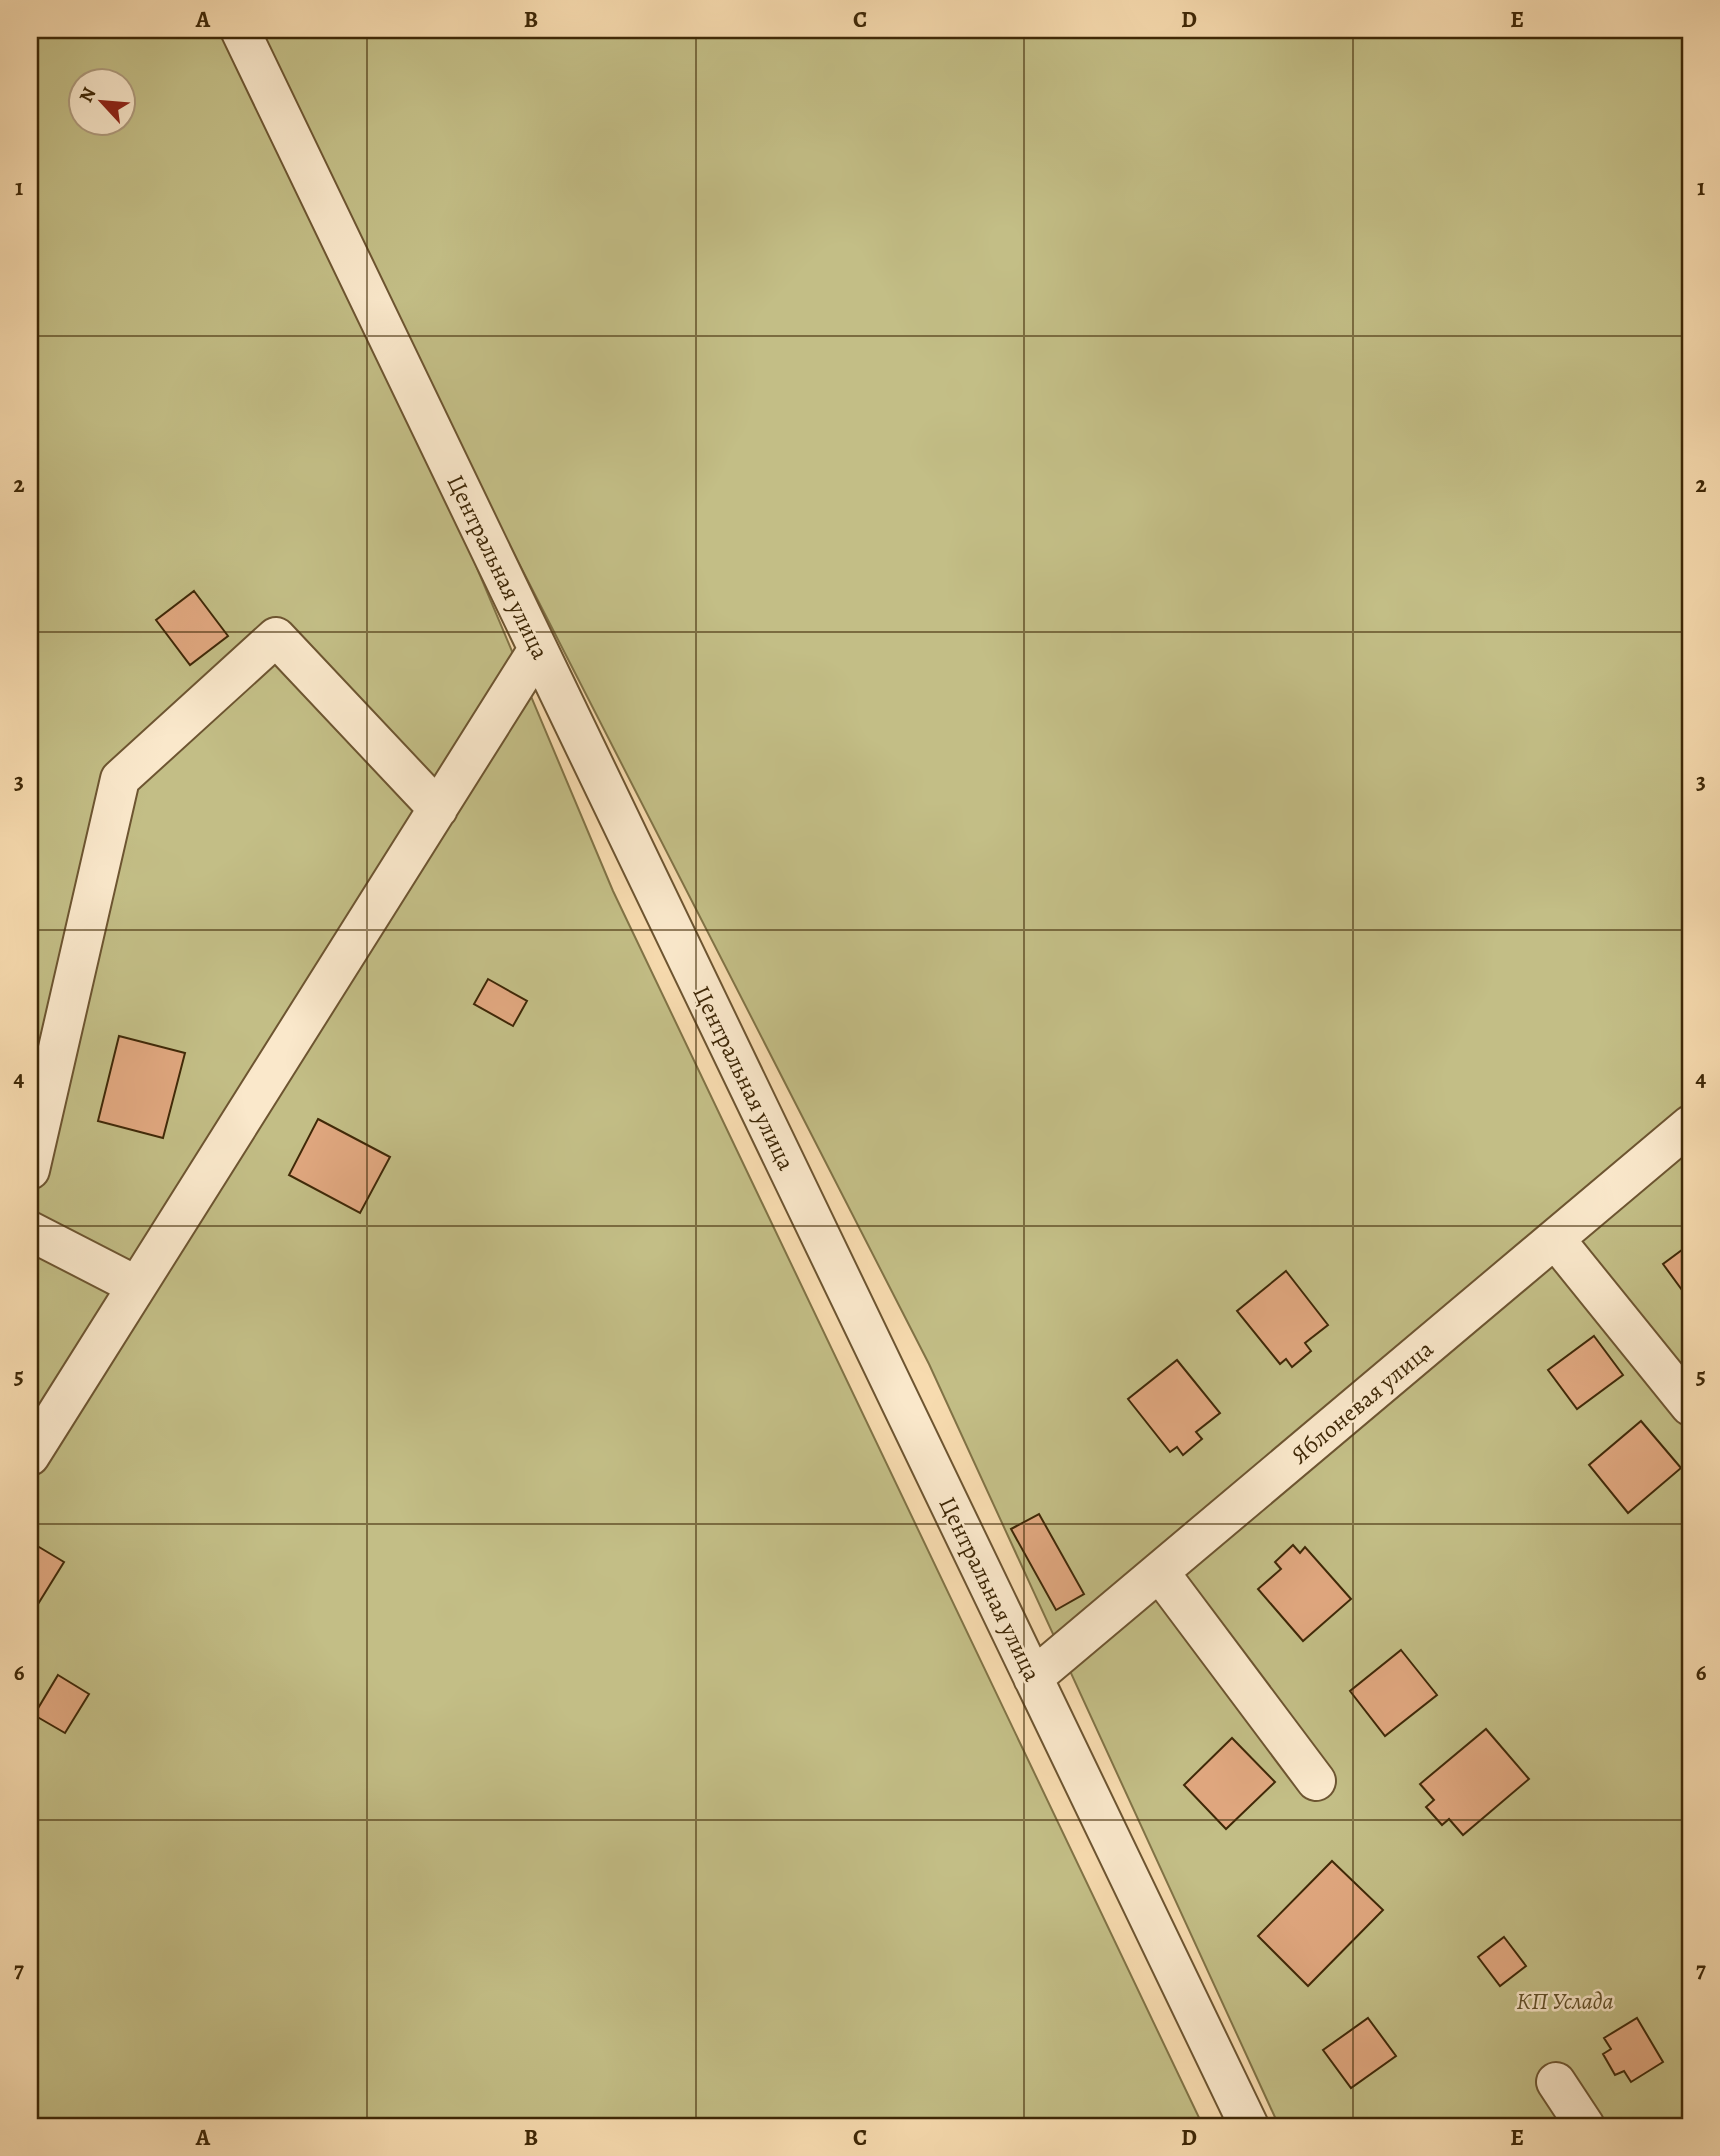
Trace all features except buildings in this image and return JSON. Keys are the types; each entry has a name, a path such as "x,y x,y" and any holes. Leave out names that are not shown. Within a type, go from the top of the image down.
{"street":[{"name":"Центральная улица","path":"240,30 1249,2126"},
{"path":"30,1170 120,779 276,637 438,809"},
{"path":"30,1457 538,649"},
{"name":"Яблоневая улица","path":"1033,1678 1690,1125"},
{"path":"30,1231 137,1286"},
{"path":"1555,1239 1690,1406"},
{"path":"1160,1573 1316,1781"},
{"path":"1556,2082 1585,2126"}],"green space":[{"path":"30,30 231,30 367,307 613,891 1203,2126 30,2126"},
{"name":"КП Услада","path":"253,30 1690,30 1690,2126 1279,2126 929,1364 362,257"}]}
